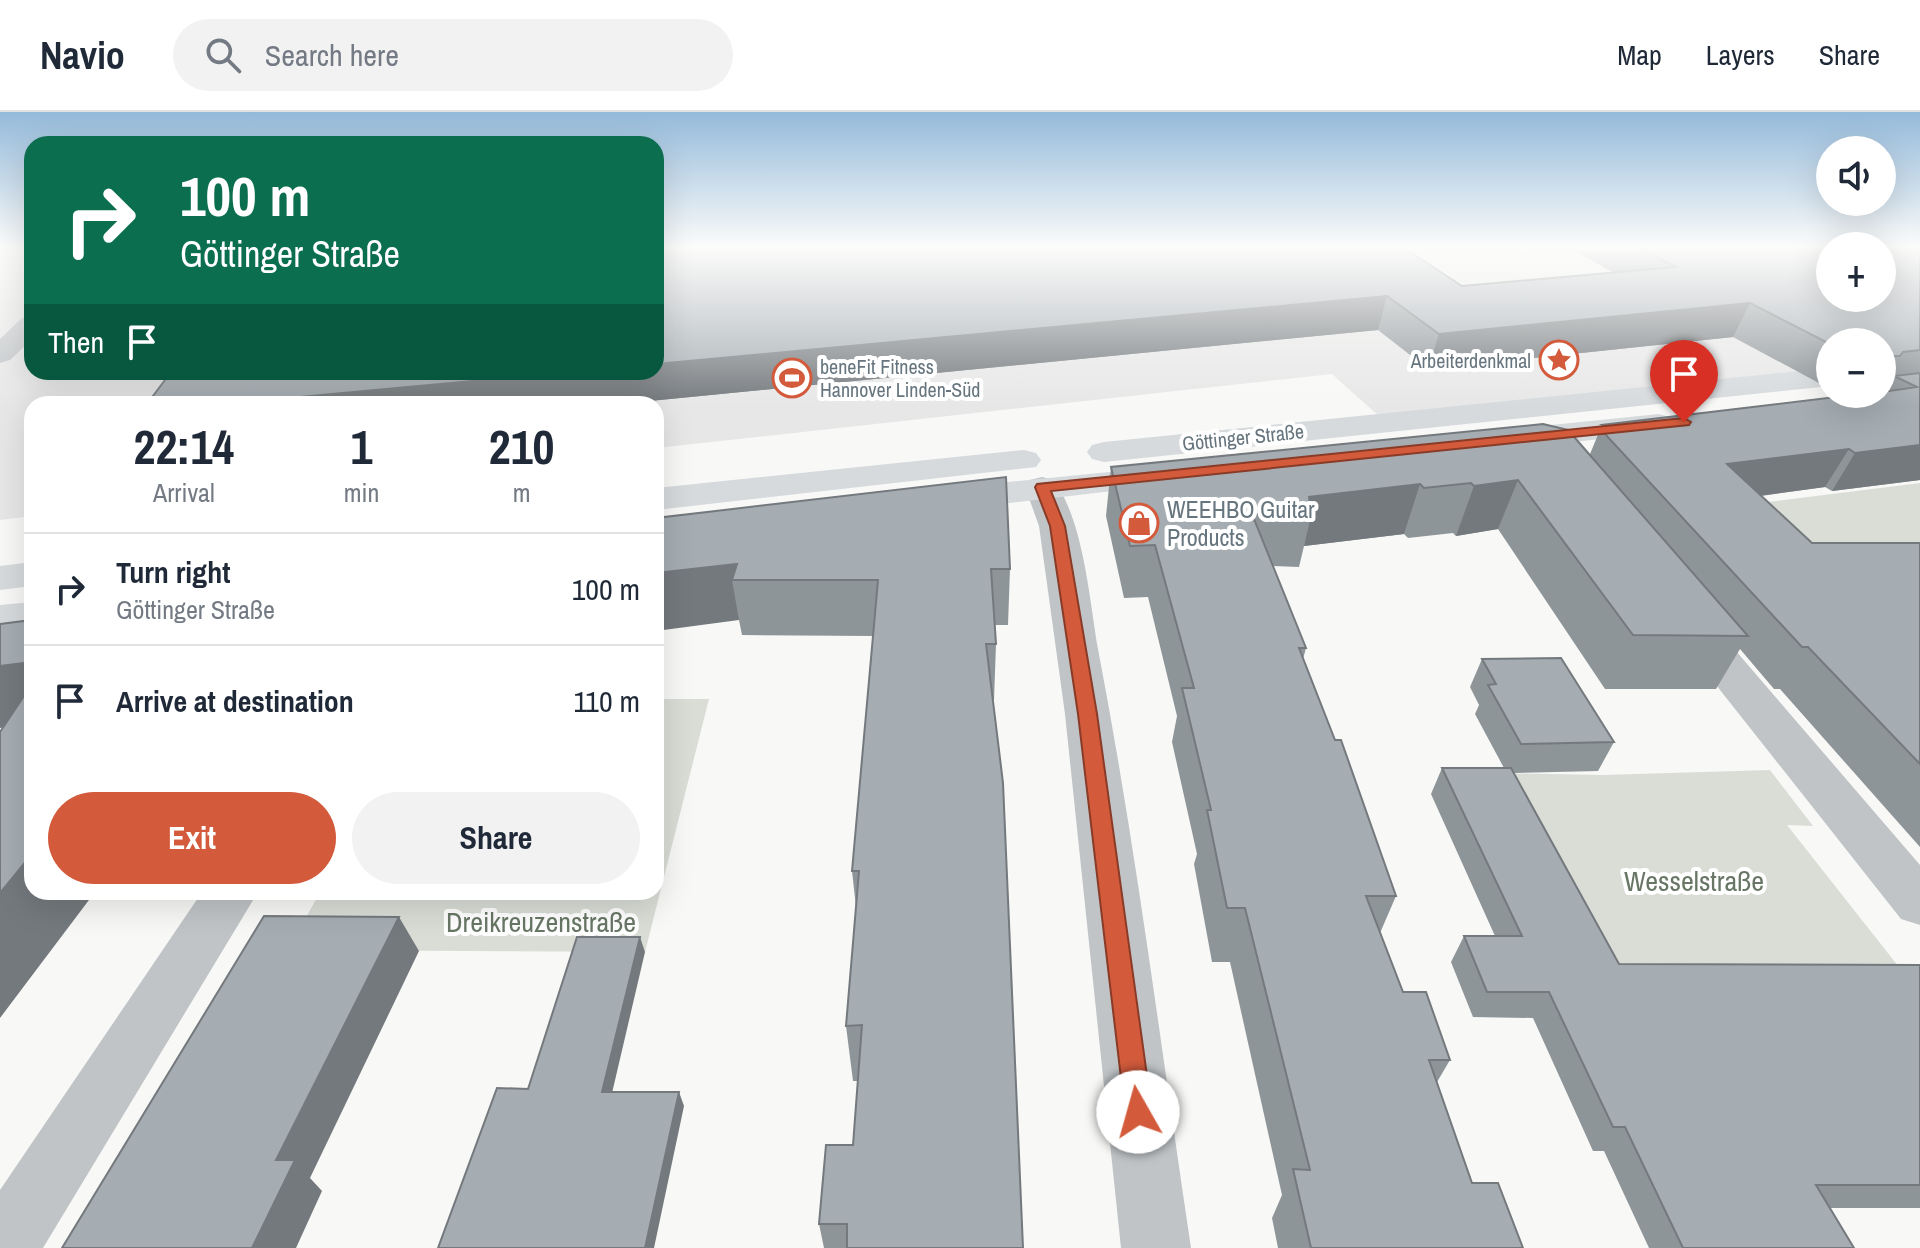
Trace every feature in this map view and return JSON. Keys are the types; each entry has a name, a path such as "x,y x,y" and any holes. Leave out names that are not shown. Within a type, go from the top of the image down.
{"main road":[{"name":"Göttinger Straße","path":"664,498 1056,466 1816,392"},
{"name":"Göttinger Straße","path":"919,503 1056,466 1528,438 1816,393"},
{"path":"0,578 24,575"},
{"path":"0,618 24,615"}],"street":[{"path":"0,354 24,332"},
{"path":"1528,438 1553,456 1564,469"},
{"path":"1056,466 1057,526 1088,714 1156,1248"},
{"path":"1669,598 1920,903"},
{"path":"3,1248 226,900"}],"shaded area":[{"path":"0,301 24,301 24,380 664,380 664,301 1816,301 1816,312 1882,312 1882,328 1816,328 1816,370 1380,417 1332,374 664,447 664,396 24,396 24,517 0,520"}],"green space":[{"path":"1920,483 1920,578 1801,578 1727,507"},
{"name":"Dreikreuzenstraße","path":"664,699 709,699 664,877"},
{"name":"Wesselstraße","path":"1770,770 1813,826 1787,825 1917,990 1601,990 1489,773 1603,775"},
{"name":"Dreikreuzenstraße","path":"316,900 658,900 645,952 288,950"}],"building":[{"path":"664,301 1333,301 664,363"},
{"path":"1394,301 1816,301 1816,312 1896,312 1896,301 1920,301 1920,350 1896,356 1896,328 1816,328 1816,337 1750,303 1439,334"},
{"path":"1920,373 1920,445 1855,453 1849,449 1727,464 1812,543 1920,543 1920,764 1808,647 1802,647 1605,434 1607,428 1602,425 1816,399 1816,408 1896,408 1896,390 1917,387 1896,376"},
{"path":"165,380 482,380 310,396 153,396"},
{"path":"1543,424 1568,430 1748,636 1633,635 1518,480 1474,486 1471,483 1424,488 1420,484 1309,497 1311,516 1252,514 1306,648 1299,648 1335,740 1341,740 1396,896 1366,896 1403,992 1426,992 1450,1060 1429,1060 1472,1183 1498,1183 1523,1248 1311,1248 1293,1169 1310,1170 1245,908 1227,908 1207,810 1211,810 1182,688 1194,688 1155,545 1130,546 1111,467"},
{"path":"1006,477 1010,569 991,569 996,644 986,644 1003,783 1023,1248 847,1248 847,1224 819,1224 826,1145 853,1145 862,1025 846,1026 859,871 852,871 878,580 732,580 737,564 664,572 664,517"},
{"path":"24,621 24,663 0,666 0,624"},
{"path":"1561,658 1614,742 1521,744 1488,685 1496,684 1482,659"},
{"path":"24,696 24,864 0,893 0,732"},
{"path":"1442,768 1511,768 1619,964 1920,965 1920,1185 1816,1185 1854,1248 1683,1248 1625,1127 1613,1127 1549,992 1487,992 1464,936 1522,936"},
{"path":"264,916 399,917 276,1160 295,1160 252,1248 62,1248"},
{"path":"577,937 640,937 602,1092 679,1092 645,1248 438,1248 497,1088 528,1089"}],"place":[{"name":"Arbeiterdenkmal","path":"1559,360"},
{"name":"beneFit Fitness Hannover Linden-Süd","path":"792,378"},
{"name":"WEEHBO Guitar Products","path":"1139,523"}],"route":[{"path":"1138,1112 1088,714 1057,526 1042,487 1684,422"}]}
